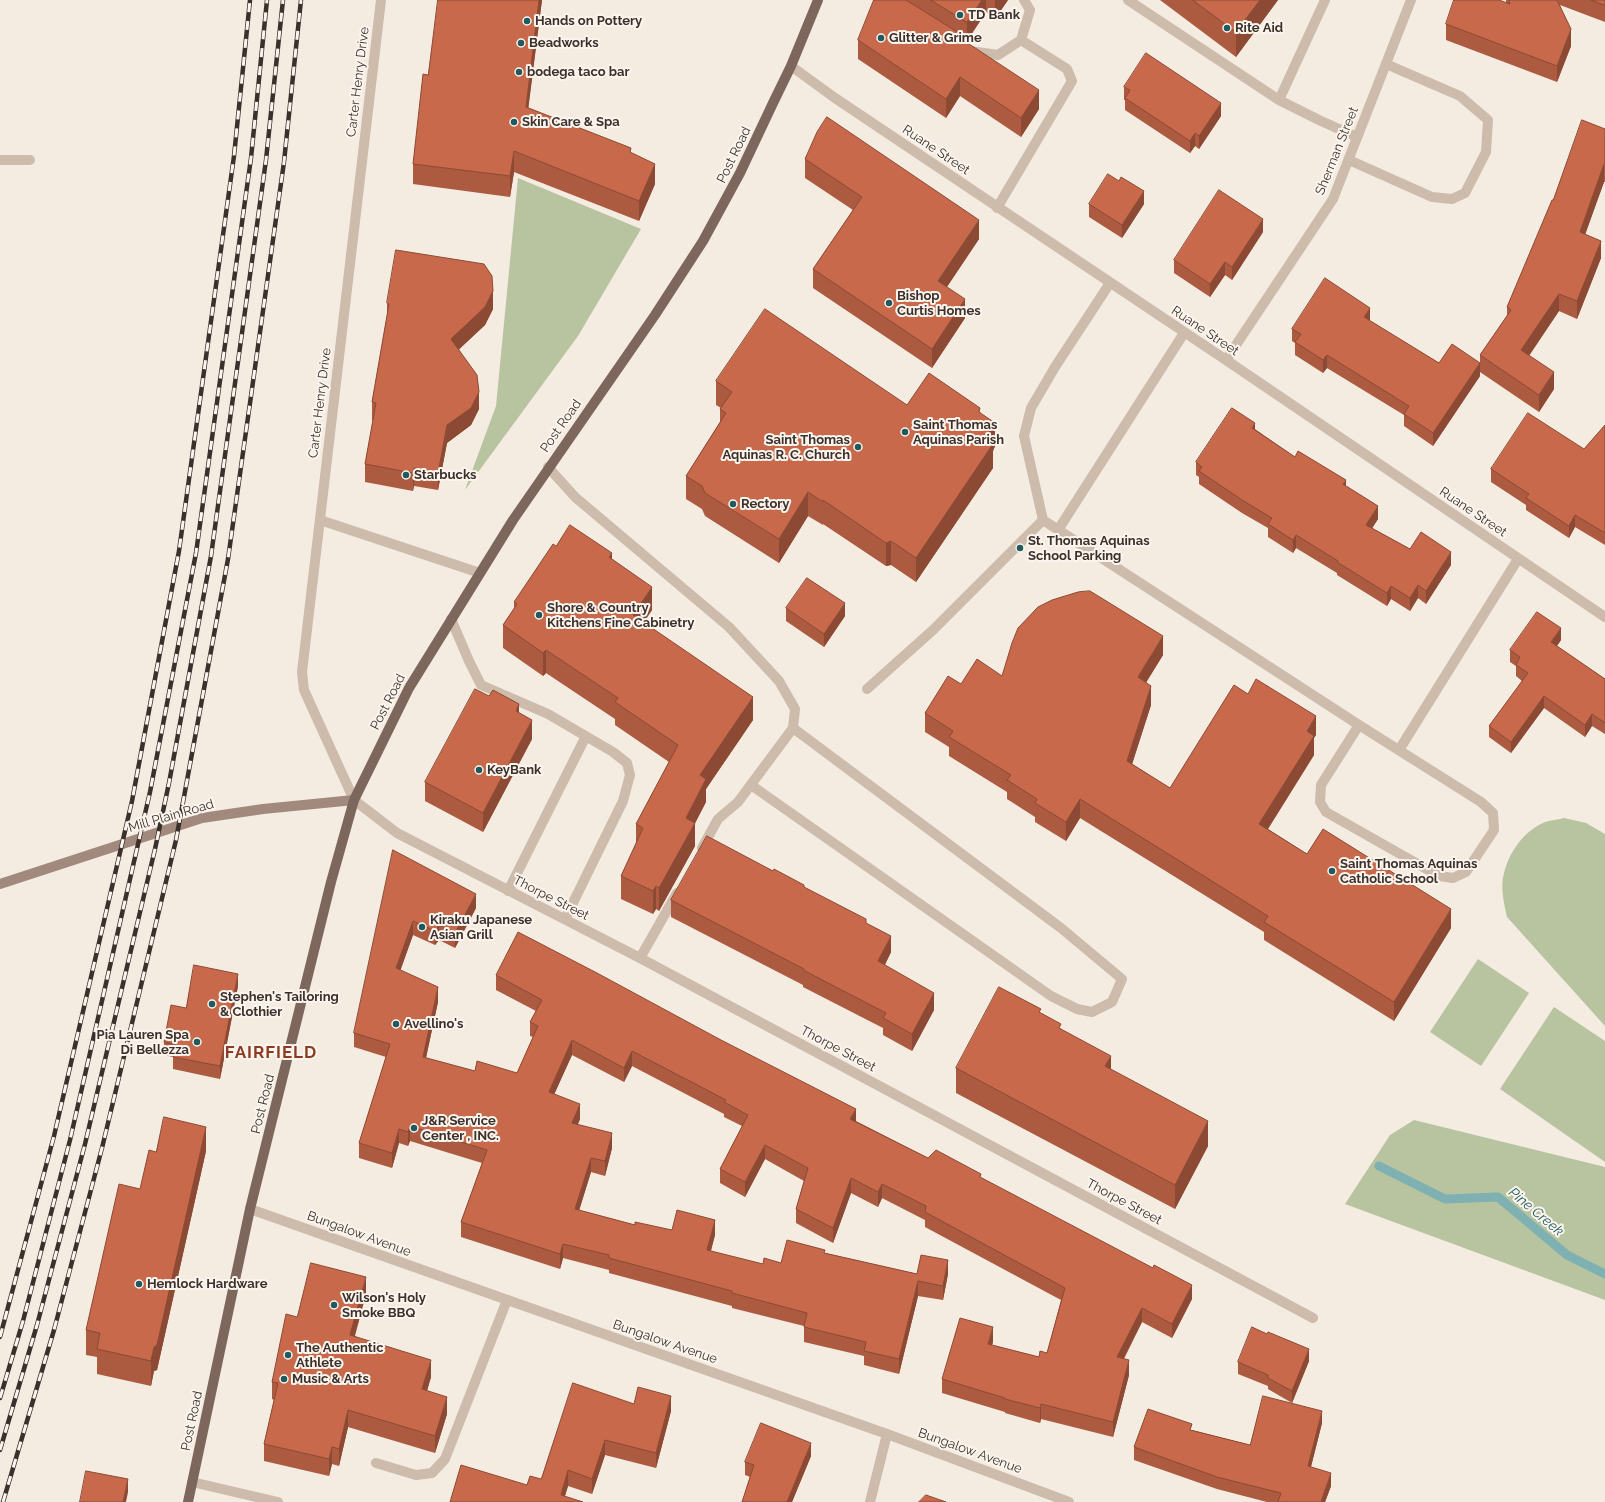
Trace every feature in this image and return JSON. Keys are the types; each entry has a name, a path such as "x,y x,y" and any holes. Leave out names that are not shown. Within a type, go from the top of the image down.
{"main road":[{"name":"Post Road","path":"188,1502 250,1209 331,882 354,800 409,688 512,520 656,315 704,241 740,174 791,66 818,0"},
{"name":"Mill Plain Road","path":"0,884 202,818 263,809 354,800"}],"street":[{"name":"Carter Henry Drive","path":"354,800 304,690 302,672 381,0"},
{"path":"964,47 970,51 998,55 1021,40 1030,10 1024,0"},
{"path":"1128,0 1279,100 1357,137"},
{"path":"1279,100 1325,0"},
{"name":"Sherman Street","path":"1226,360 1333,199 1411,0"},
{"path":"997,208 1072,81 1067,69 1021,40"},
{"path":"1348,160 1432,196 1452,199 1465,193 1486,152 1488,120 1460,96 1386,64"},
{"name":"Ruane Street","path":"791,66 835,98 997,208 1226,360 1605,617"},
{"path":"0,160 30,160"},
{"path":"1110,283 1055,367 1031,408 1024,436 1043,520 1359,725 1481,802 1493,813 1494,830 1466,872 1453,878 1439,876 1326,812 1320,802 1321,785 1359,725"},
{"path":"1058,530 1184,332"},
{"path":"548,467 575,498 734,633 779,681 795,709 793,728 752,785 738,802 718,820 698,854"},
{"path":"320,520 480,573"},
{"path":"867,689 933,630 1043,520"},
{"path":"1399,750 1518,559"},
{"path":"451,619 468,661 481,685 548,714 613,752 627,763 630,775 623,801 565,920"},
{"path":"752,785 1051,996 1076,1008 1092,1012 1112,1002 1122,979 1061,928 793,728"},
{"path":"508,890 586,736"},
{"name":"Thorpe Street","path":"354,800 397,833 640,958 1313,1318"},
{"path":"640,958 683,882"},
{"name":"Bungalow Avenue","path":"250,1209 887,1434 1069,1502"},
{"path":"376,1463 416,1475 432,1473 445,1459 507,1300"},
{"path":"870,1502 887,1434"},
{"path":"192,1482 278,1502"}],"green space":[{"path":"518,178 641,229 578,336 465,490 496,406"},
{"path":"1564,818 1586,823 1605,834 1605,1026 1507,917 1502,889 1503,878 1506,865 1513,851 1523,838 1536,827 1545,822"},
{"path":"1478,959 1529,993 1481,1066 1430,1032"},
{"path":"1554,1007 1605,1041 1605,1162 1500,1089"},
{"path":"1414,1120 1605,1167 1605,1300 1345,1204 1390,1135"}],"building":[{"path":"438,0 539,0 526,107 631,148 630,152 655,164 639,201 514,151 510,176 413,164 423,74 428,75"},
{"path":"874,0 906,0 959,33 957,36 1039,90 1021,118 960,77 946,99 858,40"},
{"path":"931,0 982,0 967,22"},
{"path":"1193,0 1260,0 1236,32"},
{"path":"1454,0 1499,0 1510,4 1509,0 1557,0 1571,29 1557,66 1446,24"},
{"path":"1591,0 1605,0 1605,5"},
{"path":"1146,53 1221,103 1199,136 1195,133 1190,141 1125,98 1130,90 1124,87"},
{"path":"827,117 979,220 938,281 965,299 932,349 813,269 862,197 805,159 817,132"},
{"path":"1582,120 1605,129 1605,165 1604,164 1580,232 1601,241 1577,301 1559,294 1521,350 1554,372 1539,395 1480,355 1511,310 1507,307 1553,200"},
{"path":"1108,174 1119,181 1121,177 1144,191 1122,225 1089,204"},
{"path":"1219,190 1263,219 1232,267 1225,262 1210,284 1174,260"},
{"path":"396,250 484,264 492,276 493,291 485,307 451,339 477,375 479,392 471,408 447,425 438,473 414,468 413,473 365,464 376,403 372,402 389,304 387,303"},
{"path":"1325,278 1370,308 1364,317 1439,363 1452,344 1480,363 1433,433 1404,414 1409,406 1327,355 1323,360 1295,342 1301,334 1292,329"},
{"path":"765,309 907,405 929,373 980,408 979,412 995,423 985,439 993,444 916,558 891,541 886,543 823,500 823,502 808,492 779,539 705,493 702,486 686,476 726,413 720,409 732,392 716,381"},
{"path":"1232,408 1255,423 1252,428 1295,457 1298,451 1346,480 1343,484 1378,506 1366,525 1410,549 1421,532 1451,552 1426,591 1418,585 1410,598 1391,586 1387,593 1296,535 1293,540 1268,524 1272,518 1199,471 1202,467 1196,462"},
{"path":"1528,413 1584,449 1605,425 1605,533 1575,515 1569,526 1526,498 1529,494 1491,469"},
{"path":"570,525 612,553 609,557 652,587 633,615 753,697 700,775 706,779 686,818 695,823 659,888 656,886 653,891 621,876 643,828 636,824 678,745 615,702 618,698 546,650 543,653 503,625 517,604 514,602 553,544 556,546"},
{"path":"807,578 845,603 824,634 786,608"},
{"path":"1090,591 1163,636 1138,677 1151,686 1127,761 1170,788 1234,685 1248,694 1256,679 1316,716 1307,731 1314,736 1259,824 1307,854 1323,829 1451,909 1394,1002 1264,922 1268,916 1080,799 1066,822 1035,803 1037,799 1007,780 1011,775 949,737 953,731 925,713 948,676 961,684 977,659 1002,676 1018,628 1038,607 1052,600 1078,592"},
{"path":"1537,612 1561,628 1551,642 1605,679 1605,723 1592,714 1585,725 1544,696 1511,742 1489,726 1528,673 1516,665 1520,657 1510,650"},
{"name":"KeyBank","path":"475,689 489,696 493,690 519,704 516,711 532,720 483,813 425,782"},
{"path":"707,836 773,871 774,869 804,885 804,887 866,919 866,923 891,936 878,961 934,993 912,1034 883,1018 886,1013 671,900"},
{"path":"393,850 476,894 455,933 439,925 435,931 413,921 396,968 438,987 423,1057 475,1071 477,1061 517,1073 538,1026 530,1022 542,1000 496,975 518,932 721,1040 856,1109 850,1119 928,1158 936,1150 981,1174 980,1177 1153,1268 1154,1265 1192,1285 1172,1324 1142,1308 1117,1357 1129,1360 1113,1422 1041,1404 1040,1408 1005,1399 942,1379 960,1318 993,1327 988,1344 1039,1357 1040,1351 1047,1353 1065,1288 925,1212 926,1206 882,1184 878,1192 851,1178 833,1228 796,1209 808,1168 765,1145 745,1182 720,1169 748,1115 724,1102 726,1100 632,1051 624,1068 572,1040 549,1092 580,1104 572,1123 612,1133 605,1161 591,1158 575,1209 635,1225 635,1222 672,1230 677,1210 715,1220 707,1250 763,1264 764,1258 781,1263 787,1240 825,1250 824,1253 917,1274 921,1255 948,1260 943,1286 918,1281 899,1359 864,1351 866,1342 804,1327 807,1313 609,1258 609,1255 563,1244 560,1254 461,1222 487,1150 410,1126 408,1132 399,1129 392,1153 359,1143 390,1044 354,1033"},
{"path":"194,965 238,974 220,1066 173,1057 175,1044 164,1042 171,1005 186,1008"},
{"path":"999,987 1041,1009 1039,1012 1061,1024 1059,1028 1111,1056 1105,1066 1208,1121 1175,1185 956,1068"},
{"name":"Hemlock Hardware","path":"164,1117 206,1127 157,1345 154,1347 151,1361 97,1349 100,1333 86,1330 119,1184 140,1189 149,1150 156,1152"},
{"path":"311,1263 366,1277 350,1335 431,1360 422,1389 447,1397 435,1436 348,1410 339,1449 332,1447 329,1459 264,1444 278,1383 272,1382 286,1314 297,1317"},
{"path":"1252,1327 1309,1349 1292,1391 1268,1378 1268,1375 1238,1362"},
{"path":"573,1383 634,1404 638,1387 671,1396 656,1453 605,1440 592,1479 568,1470 561,1495 583,1502 450,1502 461,1465 527,1485 530,1476 541,1479"},
{"path":"1263,1396 1322,1411 1308,1466 1331,1473 1321,1502 1278,1502 1281,1493 1217,1477 1134,1447 1148,1409 1192,1424 1190,1430 1250,1445"},
{"path":"761,1423 811,1443 787,1502 742,1502 754,1465 745,1462"},
{"path":"86,1471 128,1479 123,1502 80,1502"},
{"path":"926,1495 946,1502 919,1502"}],"waterway":[{"name":"Pine Creek","path":"1379,1166 1445,1199 1498,1197 1567,1255 1605,1274"}],"railway":[{"path":"0,1337 54,1136 132,801 179,551 234,156 250,0"},
{"path":"0,1398 23,1321 70,1140 150,792 196,553 251,158 267,0"},
{"path":"0,1450 37,1325 85,1144 155,849 169,783 211,556 266,160 283,0"},
{"path":"3,1502 54,1330 102,1148 176,840 228,559 284,162 301,0"}],"place":[{"name":"TD Bank","path":"960,15"},
{"name":"Hands on Pottery","path":"527,21"},
{"name":"Rite Aid","path":"1227,28"},
{"name":"Glitter & Grime","path":"881,38"},
{"name":"Beadworks","path":"521,43"},
{"name":"bodega taco bar","path":"519,72"},
{"name":"Skin Care & Spa","path":"514,122"},
{"name":"Bishop Curtis Homes","path":"889,303"},
{"name":"Saint Thomas Aquinas Parish","path":"905,432"},
{"name":"Saint Thomas Aquinas R. C. Church","path":"858,447"},
{"name":"Starbucks","path":"406,475"},
{"name":"Rectory","path":"733,504"},
{"name":"St. Thomas Aquinas School Parking","path":"1020,548"},
{"name":"Shore & Country Kitchens Fine Cabinetry","path":"539,615"},
{"name":"KeyBank","path":"479,770"},
{"name":"Saint Thomas Aquinas Catholic School","path":"1332,871"},
{"name":"Kiraku Japanese Asian Grill","path":"422,927"},
{"name":"Stephen's Tailoring & Clothier","path":"212,1004"},
{"name":"Avellino's","path":"396,1024"},
{"name":"Pia Lauren Spa Di Bellezza","path":"197,1042"},
{"name":"J&R Service Center , INC.","path":"414,1128"},
{"name":"Hemlock Hardware","path":"139,1284"},
{"name":"Wilson's Holy Smoke BBQ","path":"334,1305"},
{"name":"The Authentic Athlete","path":"288,1355"},
{"name":"Music & Arts","path":"284,1379"}],"district":[{"name":"FAIRFIELD","path":"271,1053"}]}
